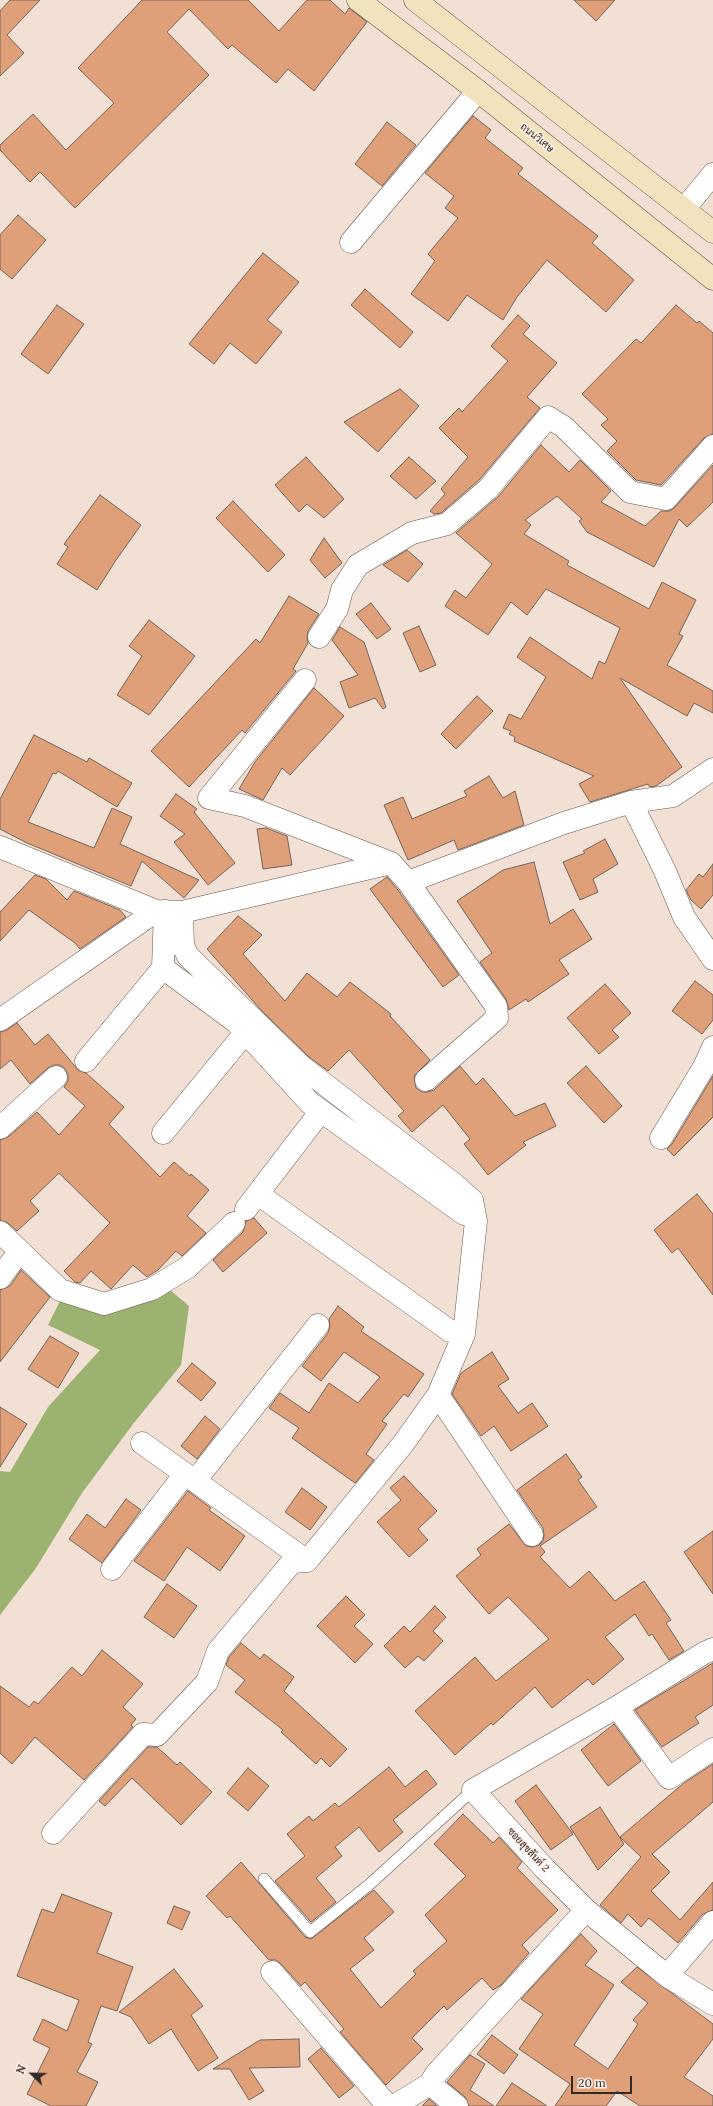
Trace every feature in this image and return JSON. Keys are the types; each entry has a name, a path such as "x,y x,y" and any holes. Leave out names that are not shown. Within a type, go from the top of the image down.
{"main road":[{"name":"ถนนวิเศษ","path":"358,0 478,90 713,278"},
{"path":"415,0 713,232"}],"street":[{"path":"351,242 478,90"},
{"path":"684,208 713,174"},
{"path":"320,637 337,609 342,590 358,565 412,533 447,524 488,489 548,417 564,426 630,492 666,498 713,446"},
{"path":"304,680 209,798 244,806 391,863 408,882 496,1006 497,1018 426,1080"},
{"path":"408,882 564,823 631,802 673,796 713,769"},
{"path":"631,802 665,871 684,917 713,959"},
{"path":"0,847 168,911 188,956 301,1066 454,1184 472,1200 476,1220 464,1334 438,1395 403,1444 307,1561 292,1562 218,1651 207,1682 157,1735 143,1734 54,1834"},
{"path":"0,1020 168,911 391,863"},
{"path":"86,1061 163,968 168,911"},
{"path":"163,968 236,1022 310,1103 464,1214"},
{"path":"163,1133 245,1033"},
{"path":"661,1138 704,1067 713,1047"},
{"path":"0,1128 56,1077"},
{"path":"0,1232 60,1290 104,1304 152,1289 188,1267 246,1209 321,1111"},
{"path":"246,1209 450,1331"},
{"path":"0,1278 19,1252"},
{"path":"112,1569 318,1325"},
{"path":"438,1395 532,1535"},
{"path":"142,1443 307,1561"},
{"path":"473,1790 617,1707 704,1653 713,1650"},
{"path":"617,1707 669,1778 713,1749"},
{"name":"ซอยสุขสันต์ 2","path":"473,1790 551,1875 586,1910 667,1976 713,2004"},
{"path":"394,2106 430,2084 436,2074 586,1910"},
{"path":"667,1976 713,1922"},
{"path":"272,1972 388,2106"},
{"path":"430,2084 457,2106"}],"lane":[{"path":"264,1880 310,1932 370,1884 473,1790"}],"green space":[{"path":"170,1290 189,1306 181,1365 133,1424 82,1493 36,1568 0,1615 0,1471 10,1472 48,1407 100,1350 48,1325 61,1299"}],"building":[{"path":"10,0 40,0 7,35 24,53 0,76 0,11"},
{"path":"142,0 248,0 279,31 307,0 330,0 345,14 349,8 367,22 314,91 288,69 276,83 232,45 228,49 189,9 167,32 209,75 75,208 40,172 30,182 0,150 0,145 33,114 66,150 114,103 78,68"},
{"path":"574,0 615,0 596,21"},
{"path":"473,116 491,130 485,138 523,168 518,174 598,236 592,243 634,280 606,312 547,260 517,297 503,320 467,295 448,321 411,294 435,261 428,254 458,218 445,208 454,196 425,173"},
{"path":"387,122 416,145 382,186 355,164"},
{"path":"18,215 46,240 12,279 0,269 0,235"},
{"path":"263,253 299,282 267,320 282,332 256,364 230,343 214,364 189,344"},
{"path":"365,289 413,332 400,348 351,305"},
{"path":"57,305 84,324 48,374 21,354"},
{"path":"676,305 697,323 699,321 713,333 713,434 704,438 661,485 636,480 607,451 617,441 601,425 608,419 582,394 636,339 641,343"},
{"path":"518,315 530,326 523,334 557,363 527,397 540,408 479,480 441,513 434,514 430,511 445,494 441,489 468,457 439,428 459,408 462,412 508,361 491,346"},
{"path":"400,389 419,406 378,452 344,422"},
{"path":"541,445 569,472 580,460 611,491 601,502 645,526 661,511 670,511 675,507 713,465 713,502 687,527 679,519 654,567 587,532 579,521 582,519 557,496 525,520 531,525 524,534 569,561 567,565 649,609 662,582 696,600 679,634 683,636 667,665 713,691 713,713 694,703 687,716 620,678 682,767 656,786 650,787 648,784 590,802 579,784 594,776 514,741 515,737 509,734 511,731 503,728 509,714 521,719 546,677 517,657 530,637 592,679 599,661 605,664 620,628 546,589 527,615 511,602 488,635 445,606 455,590 466,598 492,564 456,533 498,497"},
{"path":"306,457 344,499 324,518 307,504 299,512 275,485"},
{"path":"409,457 436,481 416,499 390,476"},
{"path":"100,495 141,525 97,590 57,564 68,547 64,544"},
{"path":"233,501 285,555 268,572 216,518"},
{"path":"324,538 342,563 325,578 310,560"},
{"path":"407,550 423,564 408,582 383,565"},
{"path":"289,596 319,614 308,631 308,643 293,669 296,671 245,733 242,730 189,787 151,751 256,639 260,643"},
{"path":"371,603 391,629 377,639 356,614"},
{"path":"149,620 195,656 149,715 117,695 142,656 129,646"},
{"path":"419,626 436,665 420,672 403,633"},
{"path":"340,627 364,642 386,707 383,709 375,698 349,708 340,682 358,675 332,640"},
{"path":"314,688 344,716 290,775 282,768 263,800 239,789 255,762"},
{"path":"477,696 493,711 456,749 441,734"},
{"path":"34,735 87,762 89,758 132,783 117,807 58,771 56,774 53,773 28,822 94,848 112,808 132,817 120,844 199,880 184,898 142,861 131,886 27,843 0,829 0,799"},
{"path":"489,776 503,798 515,791 524,825 458,850 454,840 408,860 384,805 403,797 412,819 467,796 464,791"},
{"path":"176,794 197,809 194,812 235,863 208,885 174,842 185,834 160,816"},
{"path":"266,828 287,836 292,865 263,869 257,829"},
{"path":"605,839 618,864 593,879 598,892 580,900 563,862 585,853 583,851"},
{"path":"534,862 550,924 573,909 592,939 559,960 569,974 528,1002 526,999 509,1010 506,999 480,962 492,953 457,901 503,870"},
{"path":"713,864 713,895 701,909 691,900 686,890 699,874 703,877"},
{"path":"35,875 46,879 67,900 74,891 120,910 126,917 80,949 75,943 29,910 0,941 0,912"},
{"path":"387,877 459,975 443,987 370,889"},
{"path":"238,916 262,935 243,954 285,1001 307,973 337,997 350,982 391,1014 390,1016 430,1060 414,1076 416,1088 422,1092 434,1090 460,1066 476,1085 483,1078 515,1116 545,1103 556,1126 523,1142 526,1145 488,1175 464,1144 470,1139 443,1105 412,1132 398,1116 404,1111 349,1050 328,1071 309,1057 261,1010 207,949"},
{"path":"695,981 713,995 713,1020 702,1034 672,1011"},
{"path":"605,984 631,1013 612,1030 619,1037 599,1054 567,1018"},
{"path":"17,1023 35,1045 48,1034 78,1070 86,1073 124,1107 109,1124 160,1177 174,1162 190,1176 191,1174 209,1190 187,1216 206,1233 182,1256 176,1251 158,1270 147,1277 133,1265 111,1289 91,1271 80,1283 75,1282 64,1271 110,1223 59,1173 30,1201 39,1211 17,1231 8,1223 0,1220 0,1140 8,1137 37,1112 59,1135 85,1106 64,1087 68,1081 68,1075 65,1069 60,1065 54,1065 48,1068 30,1084 11,1060 0,1069 0,1032 7,1030"},
{"path":"586,1066 622,1106 604,1123 567,1083"},
{"path":"713,1076 713,1117 674,1156 667,1149 672,1144"},
{"path":"697,1194 713,1214 713,1295 678,1248 672,1253 654,1230"},
{"path":"254,1218 267,1233 223,1272 213,1260 243,1232 246,1221"},
{"path":"21,1270 50,1297 0,1362 0,1290 10,1286"},
{"path":"338,1306 364,1327 361,1331 424,1374 408,1397 404,1394 382,1421 387,1424 366,1454 374,1460 355,1483 292,1438 299,1428 269,1408 280,1393 309,1413 329,1383 358,1403 380,1377 344,1352 321,1381 302,1366 328,1333 330,1326 329,1319"},
{"path":"50,1336 79,1353 58,1388 28,1369"},
{"path":"492,1352 509,1379 498,1386 518,1413 532,1403 548,1426 511,1451 494,1426 481,1436 452,1394 461,1373"},
{"path":"192,1363 216,1383 201,1401 177,1381"},
{"path":"0,1407 27,1424 0,1467"},
{"path":"205,1416 220,1429 197,1459 181,1446"},
{"path":"566,1454 582,1477 578,1480 597,1507 540,1546 545,1552 540,1557 570,1588 589,1571 615,1601 644,1581 671,1620 666,1623 684,1651 669,1660 652,1634 649,1636 635,1614 605,1637 624,1659 593,1685 588,1679 552,1708 535,1687 493,1725 491,1723 455,1755 415,1711 475,1657 496,1681 549,1639 508,1597 489,1614 456,1576 481,1555 477,1549 509,1524 526,1546 532,1547 539,1545 543,1541 543,1528 517,1490"},
{"path":"404,1476 437,1511 418,1529 428,1540 409,1557 377,1522 401,1500 390,1488"},
{"path":"302,1488 327,1507 310,1530 285,1512"},
{"path":"188,1491 211,1508 209,1510 245,1536 220,1571 187,1547 164,1581 134,1561"},
{"path":"126,1499 141,1510 102,1563 69,1539 87,1514 105,1528"},
{"path":"713,1531 713,1594 684,1552"},
{"path":"167,1584 197,1606 174,1638 144,1617"},
{"path":"346,1596 365,1615 354,1626 373,1644 355,1663 317,1626"},
{"path":"435,1606 446,1617 433,1631 443,1641 424,1661 418,1656 405,1668 384,1646 404,1626 410,1632"},
{"path":"241,1643 260,1659 264,1654 294,1677 284,1691 347,1749 330,1767 321,1758 316,1764 281,1732 283,1730 235,1692 245,1680 226,1665 229,1657"},
{"path":"102,1650 143,1684 123,1707 136,1719 131,1725 133,1727 84,1780 35,1737 12,1764 0,1753 0,1686 29,1707 34,1701 38,1704 72,1667 82,1676"},
{"path":"713,1663 713,1705 695,1717 699,1723 662,1747 635,1710"},
{"path":"614,1724 641,1761 608,1786 581,1750"},
{"path":"148,1747 157,1747 177,1765 180,1762 212,1792 181,1825 132,1778 105,1806 99,1801"},
{"path":"713,1764 713,1802 652,1854 670,1872 651,1891 680,1920 713,1882 713,1910 703,1914 678,1943 649,1918 641,1927 628,1914 621,1923 600,1905 641,1857 620,1837 684,1783"},
{"path":"389,1767 405,1787 426,1770 437,1784 393,1820 403,1832 379,1852 359,1827 335,1847 342,1856 316,1878 336,1902 311,1922 275,1881 305,1856 287,1834 309,1816 313,1821 335,1803 339,1807"},
{"path":"248,1768 269,1786 248,1811 227,1793"},
{"path":"536,1785 573,1834 551,1850 515,1801"},
{"path":"600,1807 624,1844 598,1870 570,1827"},
{"path":"463,1814 493,1843 499,1837 522,1862 517,1868 558,1910 522,1945 529,1953 501,1985 493,1990 482,1978 447,2010 444,2006 412,2038 423,2049 386,2085 340,2032 344,2029 305,1982 301,1986 281,1964 276,1960 269,1960 230,1916 227,1918 206,1896 241,1862 305,1937 311,1939 374,1890 394,1912 364,1938 374,1950 350,1969 381,2008 416,1974 413,1971 447,1941 425,1915 466,1876 434,1844"},
{"path":"62,1894 112,1913 97,1953 133,1967 117,2011 101,2006 88,2042 92,2044 77,2072 98,2082 86,2106 51,2106 27,2094 50,2048 33,2040 43,2019 67,2031 79,2000 17,1976 42,1909 54,1913"},
{"path":"174,1906 190,1912 182,1930 167,1923"},
{"path":"581,1934 597,1951 585,1965 614,1985 574,2045 608,2069 638,2024 633,2020 648,2003 621,1982 637,1967 713,2024 713,2039 684,2077 713,2096 713,2106 640,2106 617,2091 606,2106 555,2106 570,2084 519,2049 543,2014 521,1999"},
{"path":"174,1969 203,2006 191,2015 218,2058 198,2071 171,2029 149,2044 131,2017 119,2012"},
{"path":"492,2035 518,2055 504,2074 477,2054"},
{"path":"299,2039 300,2067 249,2068 264,2091 249,2100 230,2069 213,2069 260,2040"},
{"path":"321,2048 354,2086 339,2098 308,2059"},
{"path":"470,2055 485,2064 470,2090 494,2106 469,2106 465,2097 447,2082"},
{"path":"512,2083 547,2106 496,2106"},
{"path":"429,2099 437,2106 422,2106"}]}
